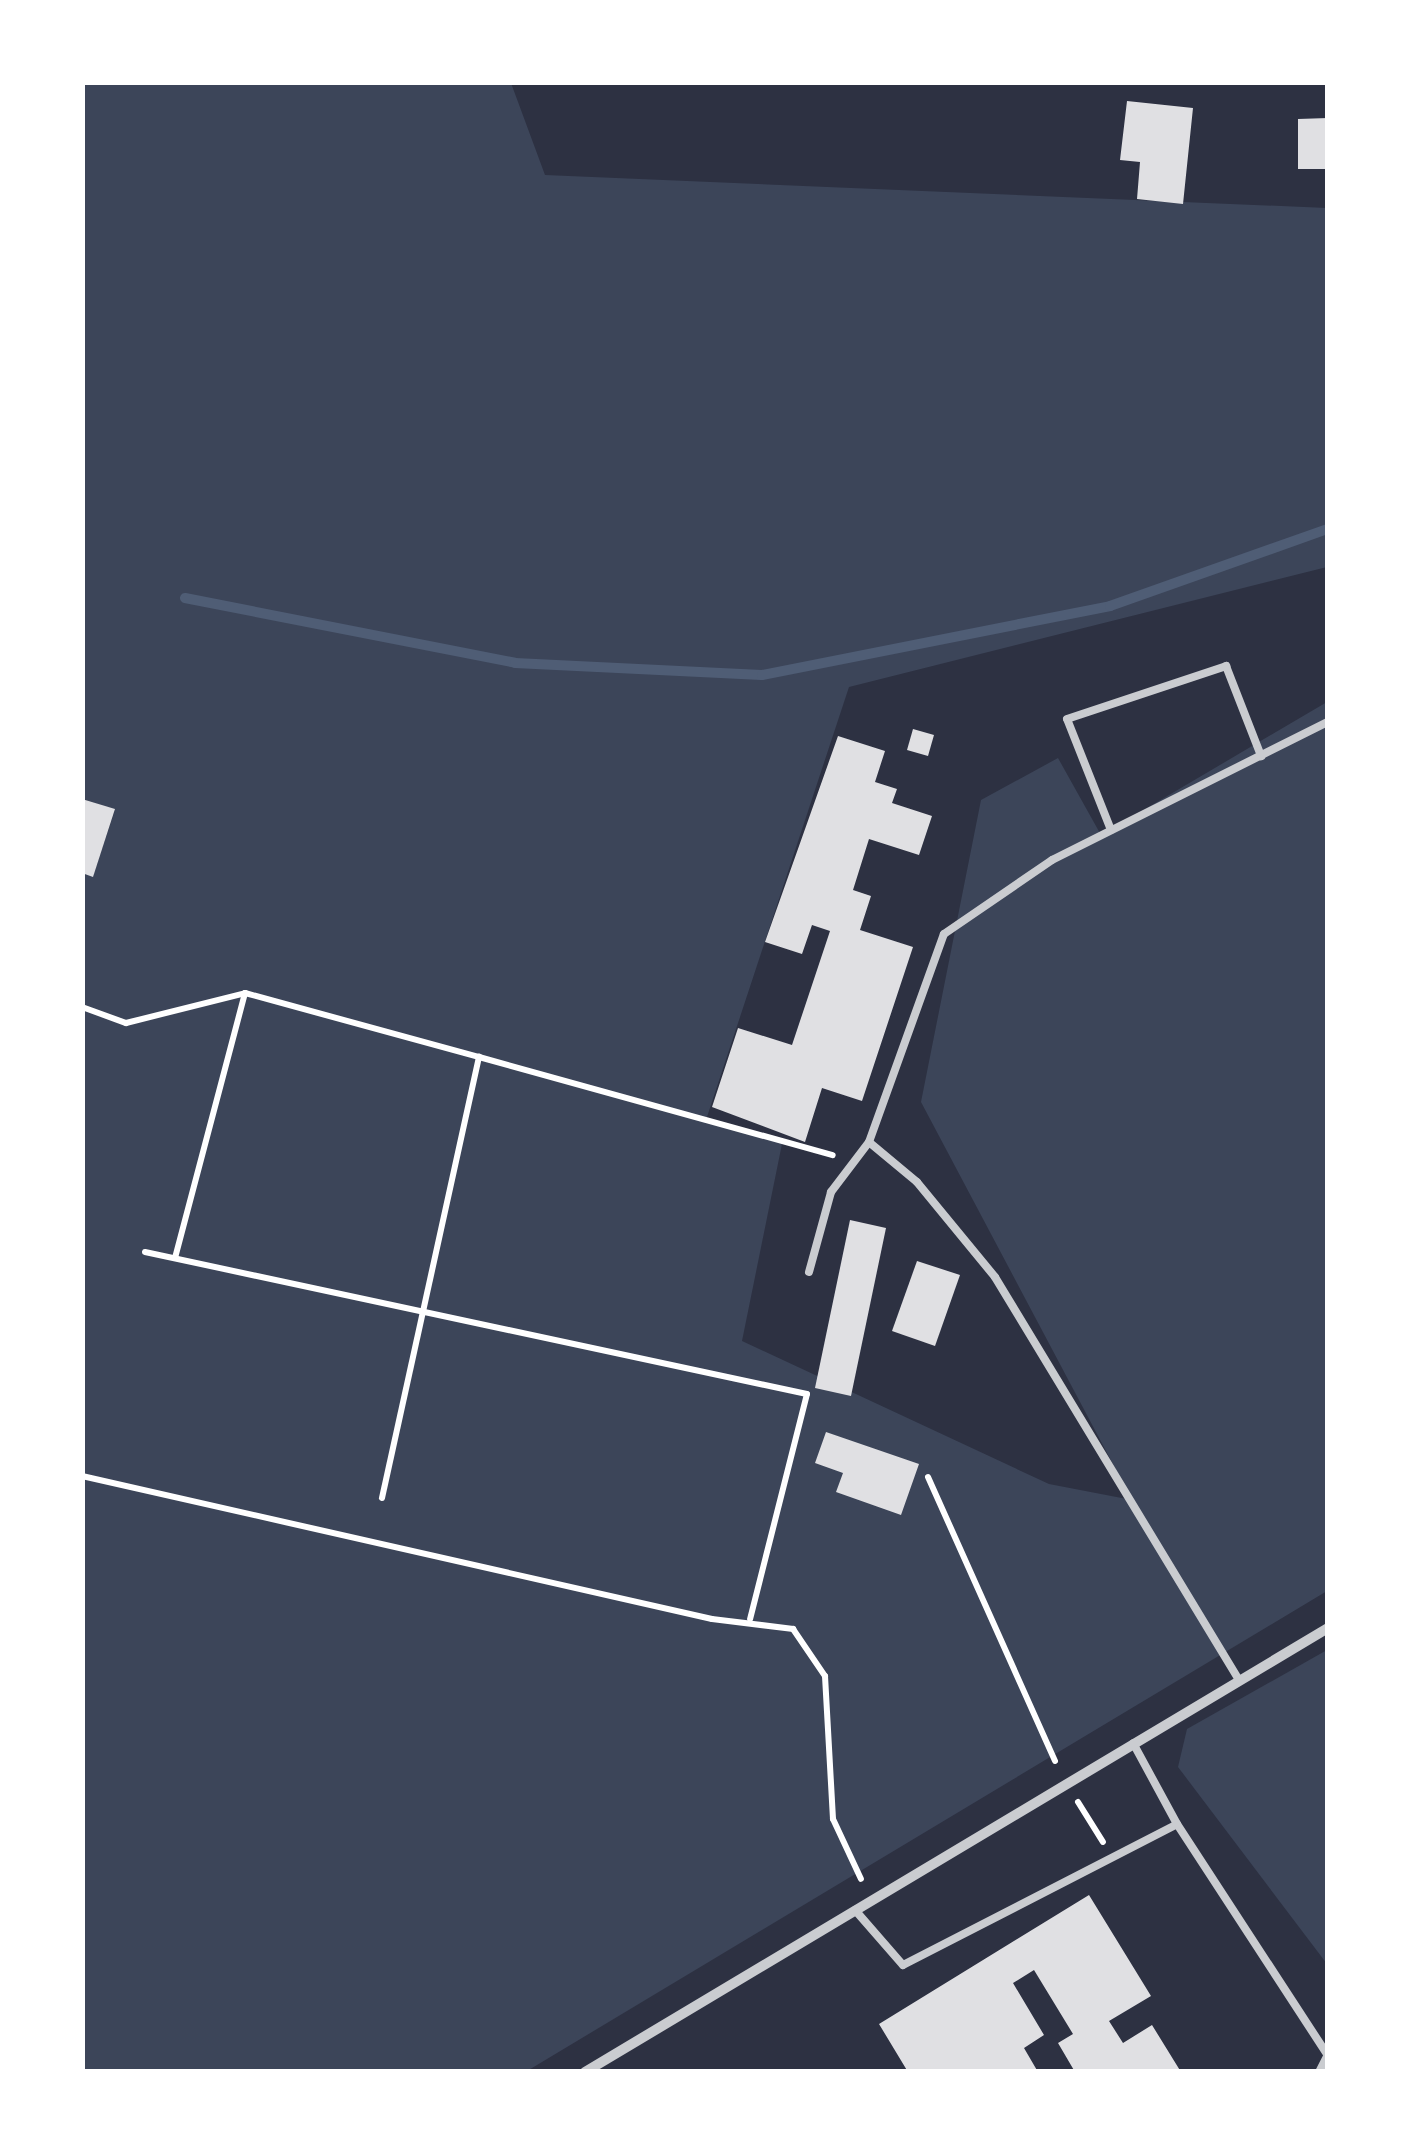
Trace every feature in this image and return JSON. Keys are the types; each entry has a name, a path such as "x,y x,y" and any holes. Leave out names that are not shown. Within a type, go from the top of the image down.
{"street":[{"path":"584,2072 1328,1628"}],"lane":[{"path":"1111,830 1068,719 1226,666 1261,756"},
{"path":"810,1272 831,1192 869,1142 944,934 994,892 1328,722"},
{"path":"869,1142 916,1182 995,1277 1239,1680"},
{"path":"1133,1744 1177,1824 1327,2056 1319,2072"},
{"path":"855,1910 903,1965 1177,1824"}],"path":[{"path":"175,1258 245,993"},
{"path":"82,1007 126,1023 245,993 854,1162"},
{"path":"382,1498 420,1311 479,1057"},
{"path":"145,1252 807,1394 750,1619"},
{"path":"82,1476 712,1619 750,1619 794,1629 825,1676 834,1819 860,1879"},
{"path":"928,1478 1055,1761"},
{"path":"1077,1801 1112,1858"}],"shaded area":[{"path":"83,83 511,83 545,175 1327,208 1327,567 849,687 705,1123 783,1139 742,1341 1049,1484 1132,1500 921,1102 981,800 1058,758 1101,835 1327,702 1327,1591 527,2071 83,2071 82,873 93,876 115,810 83,799"},
{"path":"1327,1650 1327,1964 1178,1767 1187,1729"}],"building":[{"path":"1127,101 1193,108 1183,204 1137,199 1140,162 1120,160"},
{"path":"1328,118 1328,169 1298,169 1298,119"},
{"path":"913,729 934,735 928,756 907,750"},
{"path":"838,736 885,751 875,782 897,789 892,803 932,816 919,855 869,839 853,890 871,896 860,930 913,947 862,1101 822,1088 805,1142 712,1107 738,1028 792,1045 830,931 812,925 802,954 765,942"},
{"path":"82,799 115,809 93,877 82,873"},
{"path":"850,1220 886,1228 851,1396 815,1388"},
{"path":"917,1261 960,1275 935,1346 892,1331"},
{"path":"826,1432 919,1464 901,1515 836,1492 843,1473 815,1463"},
{"path":"1089,1895 1151,1996 1109,2021 1123,2043 1152,2025 1181,2072 1075,2072 1058,2043 1073,2034 1034,1970 1013,1983 1044,2035 1024,2048 1038,2072 908,2072 879,2024"}],"waterway":[{"path":"185,598 515,663 762,675 1110,606 1328,529"}]}
